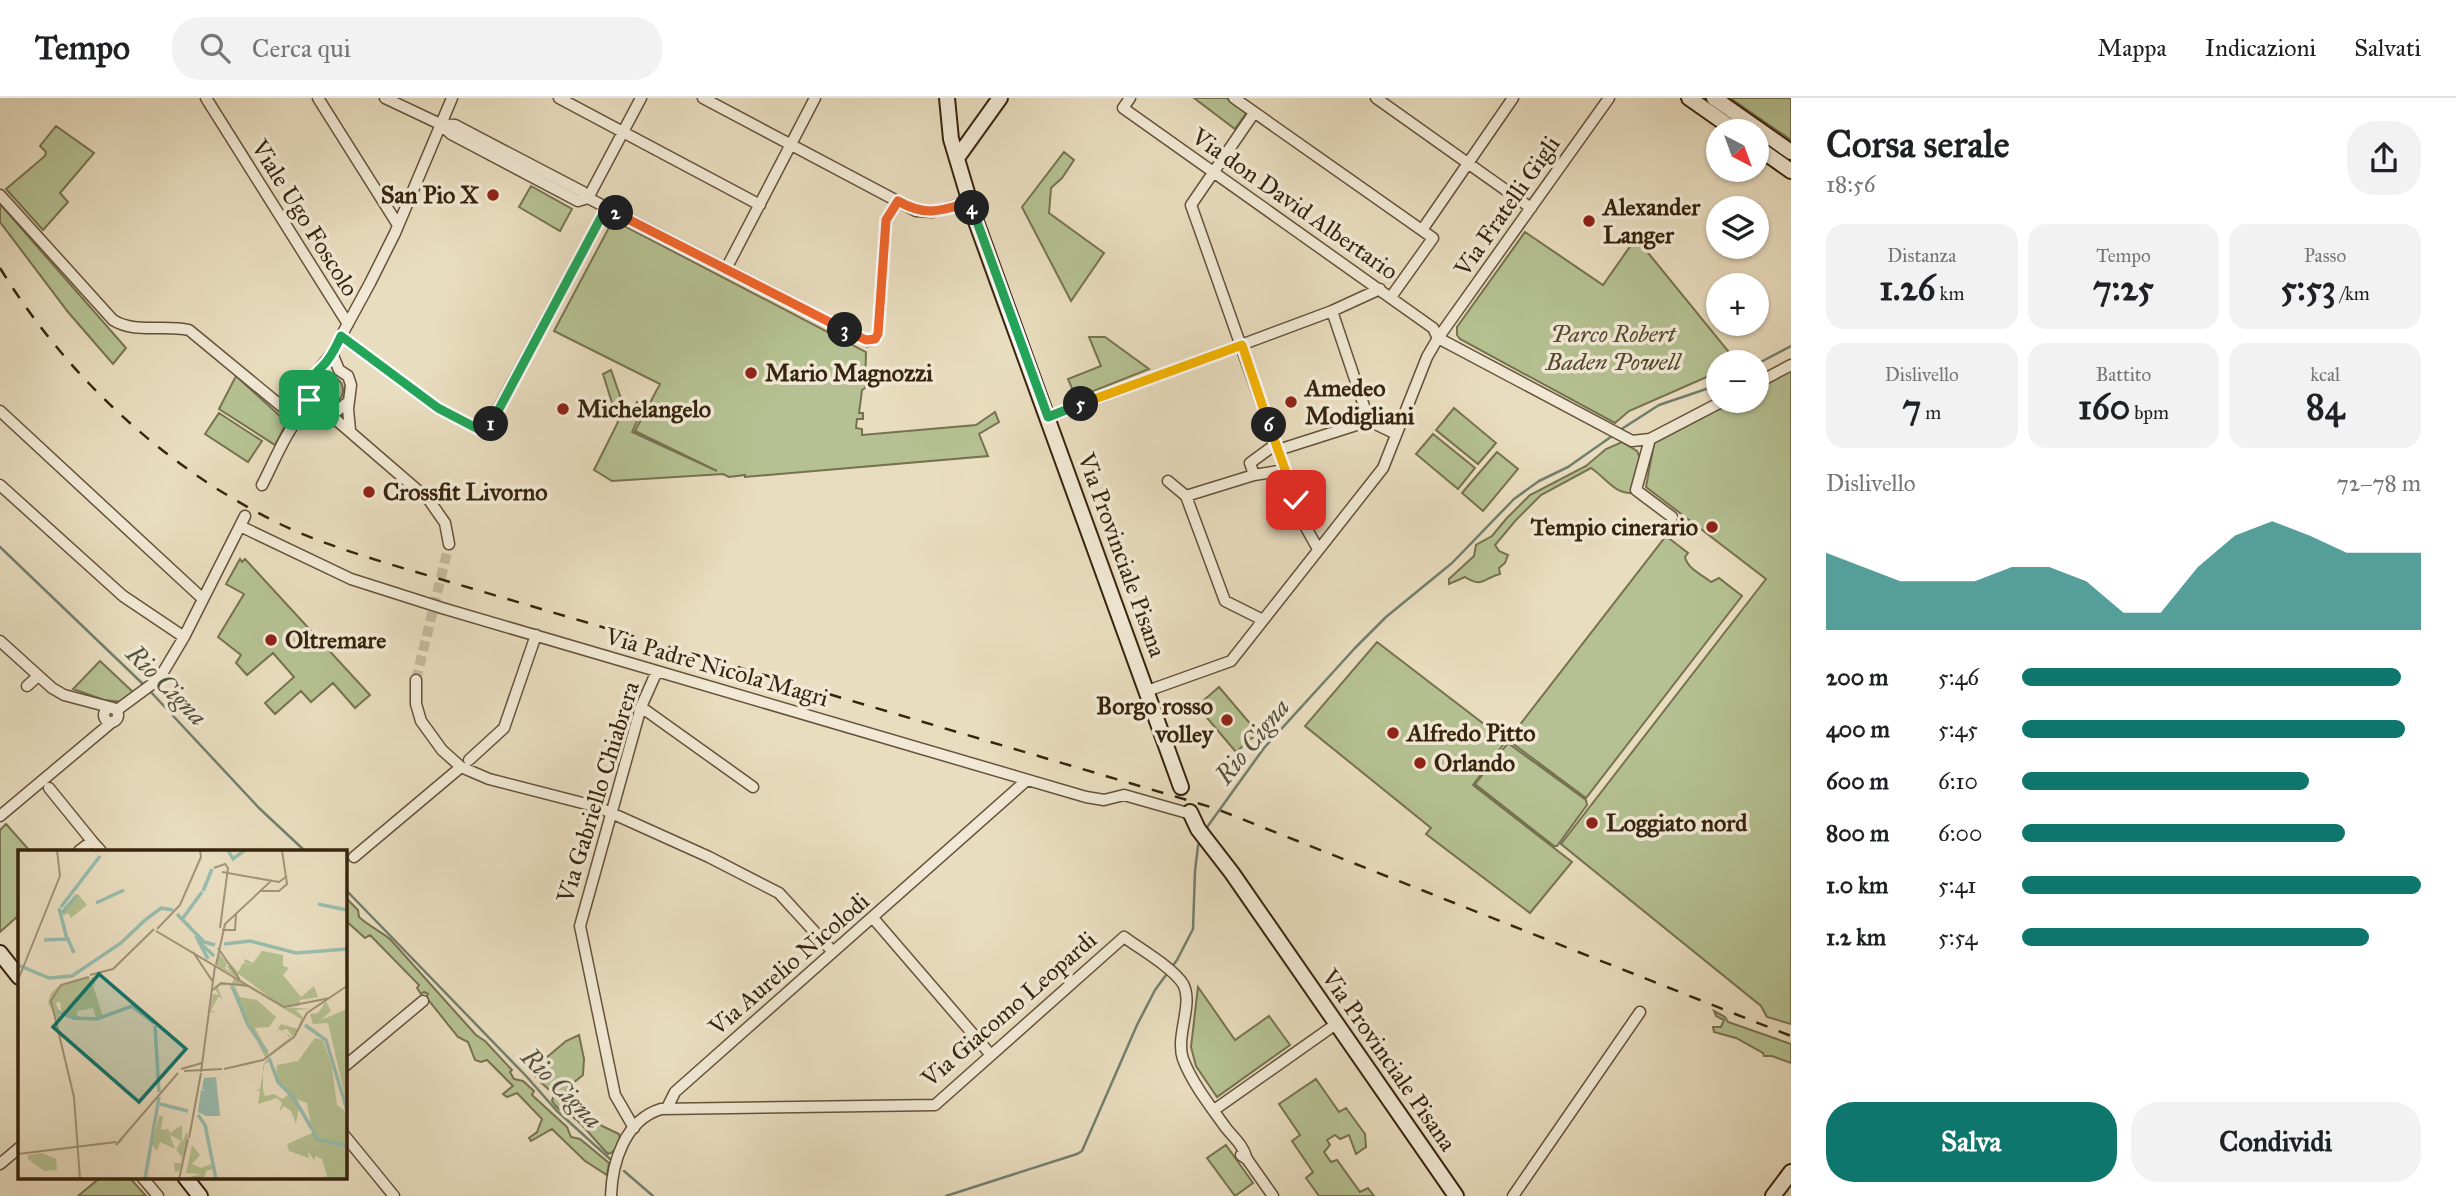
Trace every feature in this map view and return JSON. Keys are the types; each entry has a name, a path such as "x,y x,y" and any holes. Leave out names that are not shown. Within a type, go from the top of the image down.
{"street":[{"name":"Viale Ugo Foscolo","path":"206,98 348,324"},
{"path":"318,98 398,225"},
{"path":"296,419 309,379 332,353 398,225 452,98"},
{"path":"559,98 760,205"},
{"path":"388,99 440,124 451,134 578,201 588,198 641,98"},
{"path":"703,98 912,209 926,212 970,202"},
{"path":"726,270 815,98"},
{"name":"Via Provinciale Pisana","path":"947,98 951,139 970,202 1181,787"},
{"path":"957,158 1000,98"},
{"name":"Via don David Albertario","path":"1130,98 1122,108 1391,297 1433,328 1438,338 1627,440 1637,442 1650,439"},
{"path":"1234,98 1433,238 1391,297"},
{"path":"1376,98 1531,208"},
{"path":"1422,230 1513,98"},
{"name":"Via Fratelli Gigli","path":"1147,691 1231,661 1383,468 1427,357 1438,338 1609,98"},
{"path":"1689,98 1719,119"},
{"path":"1714,98 1791,152"},
{"path":"1254,113 1191,205 1304,524 1318,549"},
{"path":"1769,155 1791,171"},
{"path":"0,195 113,320 130,327 189,330 208,343 296,419"},
{"path":"588,198 865,340 873,340 878,334 886,220 898,201"},
{"path":"341,336 438,408 482,431 488,428 606,208"},
{"path":"1048,417 1332,311 1380,289"},
{"path":"1332,311 1369,421"},
{"path":"332,353 339,370"},
{"path":"1769,377 1791,365"},
{"path":"319,370 339,370 348,376 351,385 348,416 350,430"},
{"path":"307,391 314,406"},
{"path":"327,412 342,409 349,401"},
{"path":"262,485 296,419 306,408 314,406 327,412 350,430 366,447 433,503 445,523 449,544"},
{"path":"1672,517 1636,490 1650,439 1706,410"},
{"path":"0,411 203,599 156,683 115,709 106,710 107,719 100,730 0,816"},
{"path":"1254,475 1250,463 1277,447 1369,421 1396,434"},
{"path":"1185,496 1254,475 1285,470"},
{"path":"1168,481 1185,496 1225,601 1263,620"},
{"path":"0,485 123,596 184,636"},
{"name":"Via Padre Nicola Magri","path":"203,599 242,521 351,579 435,606 1095,799 1124,795 1191,813"},
{"path":"354,857 504,728 536,635"},
{"path":"0,641 37,677 64,695 115,709"},
{"name":"Via Gabriello Chiabrera","path":"634,1128 614,1095 580,926 641,707 657,671"},
{"path":"27,686 37,677"},
{"path":"416,680 415,699 421,721 443,750 489,779 598,807 663,835 779,893 833,952"},
{"path":"96,705 107,719"},
{"path":"641,707 753,788"},
{"name":"Via Aurelio Nicolodi","path":"611,1196 623,1140 634,1128 653,1112 667,1108 675,1092 1027,780"},
{"path":"49,788 99,850"},
{"name":"Via Provinciale Pisana","path":"1191,813 1198,829 1456,1196"},
{"path":"80,850 92,841"},
{"path":"873,918 991,1055"},
{"name":"Via Giacomo Leopardi","path":"667,1108 934,1105 1124,937 1184,986 1186,997 1181,1052 1192,1076 1228,1131 1229,1139 1273,1196"},
{"path":"0,953 18,976"},
{"path":"346,1065 423,1001"},
{"path":"1513,1196 1640,1012"},
{"path":"1214,1110 1336,1024"},
{"path":"346,1137 394,1196"},
{"path":"0,1164 18,1149"},
{"path":"1773,1196 1791,1172"},
{"path":"143,1178 158,1196"},
{"path":"185,1178 200,1196"}],"green space":[{"path":"1194,98 1226,98 1247,112 1235,129"},
{"path":"1730,98 1791,98 1791,140 1769,125 1769,119 1760,119"},
{"path":"56,126 94,153 60,193 68,202 43,230 6,189 45,156 46,152 40,146"},
{"path":"1064,152 1074,160 1062,178 1051,188 1049,213 1104,253 1071,301 1022,207"},
{"path":"531,186 572,209 560,231 519,207"},
{"path":"0,204 126,348 113,364 68,312 0,222"},
{"path":"613,220 866,352 865,388 862,390 859,413 863,413 863,419 857,419 856,428 862,429 862,435 976,425 995,412 999,422 979,434 988,456 745,477 729,477 723,474 612,481 594,470 618,422 603,374 611,370 629,415 637,402 643,409 632,432 717,471 635,431 660,384 554,331"},
{"name":"Parco Robert Baden Powell","path":"1525,232 1603,285 1636,238 1706,324 1706,336 1716,336 1727,350 1706,350 1706,377 1629,411 1615,423 1460,339 1457,327"},
{"path":"1089,337 1105,337 1149,369 1076,398 1068,379 1101,366"},
{"path":"1791,370 1791,1024 1767,1017 1761,1006 1561,844 1766,579 1646,487 1654,443 1711,413 1769,413 1769,382"},
{"path":"236,376 280,416 281,421 287,422 275,445 219,409"},
{"path":"329,376 339,380 343,390 339,400 329,404 319,400 315,390 319,380"},
{"path":"1454,408 1496,443 1478,464 1436,430"},
{"path":"219,413 262,441 248,462 205,434"},
{"path":"1433,434 1475,468 1458,489 1416,454"},
{"path":"1622,442 1637,451 1640,458 1633,493 1615,488 1591,468 1541,495 1516,520 1495,545 1499,551 1508,555 1499,568 1500,574 1480,582 1465,577 1449,584 1449,579 1474,556 1476,545 1492,536 1530,495 1586,466 1606,449"},
{"path":"1497,452 1518,469 1483,511 1462,493"},
{"path":"1666,536 1688,553 1686,561 1695,571 1711,582 1719,578 1742,596 1586,798 1508,740"},
{"name":"Oltremare","path":"240,559 242,562 245,559 370,695 355,708 333,683 311,702 301,691 275,714 265,703 294,677 273,653 247,675 236,663 241,655 218,637 244,594 226,584"},
{"name":"Orlando","path":"1377,642 1506,741 1473,785 1572,862 1530,913 1426,834 1431,828 1305,726"},
{"path":"100,661 134,693 123,702 104,700 73,689"},
{"name":"Borgo rosso volley","path":"1219,687 1258,733 1236,752 1197,706"},
{"path":"1508,743 1586,800 1587,805 1557,846 1475,784"},
{"path":"6,824 29,850 18,850 18,916 0,932 0,830"},
{"path":"346,898 358,910 359,917 390,939 476,1035 512,1070 510,1072 514,1079 523,1081 534,1091 532,1095 567,1127 571,1137 580,1139 609,1163 607,1175 585,1161 552,1129 531,1141 529,1138 537,1132 542,1119 517,1093 507,1097 503,1094 513,1086 487,1060 475,1060 468,1042 458,1037 426,997 428,994 421,994 417,988 419,985 370,935 365,938 346,921"},
{"path":"1198,987 1235,1040 1269,1016 1290,1045 1217,1097 1196,1066 1191,1047"},
{"path":"1714,1011 1728,1022 1791,1044 1791,1063 1764,1056 1736,1038 1714,1032 1713,1027 1721,1027 1724,1020 1716,1016"},
{"path":"579,1035 584,1059 583,1075 568,1087 566,1092 602,1126 619,1134 618,1146 608,1154 578,1121 555,1105 552,1101 554,1094 537,1078 531,1063 540,1063 566,1041"},
{"path":"1316,1079 1339,1112 1346,1108 1365,1134 1366,1147 1356,1154 1349,1135 1340,1139 1335,1135 1327,1140 1330,1145 1324,1152 1331,1162 1337,1160 1360,1192 1368,1188 1374,1196 1319,1196 1306,1178 1313,1172 1292,1141 1300,1135 1279,1104"},
{"path":"1226,1145 1253,1183 1235,1196 1207,1158"},
{"path":"100,1178 130,1178 146,1196 78,1196"}],"waterway":[{"name":"Rio Cigna","path":"1769,358 1791,346"},
{"name":"Rio Cigna","path":"1620,430 1659,405 1706,389"},
{"name":"Rio Cigna","path":"1205,830 1264,748 1386,617 1452,563 1514,499 1539,481 1568,467 1615,434"},
{"name":"Rio Cigna","path":"0,547 144,685"},
{"name":"Rio Cigna","path":"149,690 259,808 304,850"},
{"name":"Rio Cigna","path":"946,1196 1082,1151 1137,1025 1193,929 1195,871 1201,839"},
{"name":"Rio Cigna","path":"346,890 556,1110 610,1159"},
{"name":"Rio Cigna","path":"624,1171 653,1196"}],"tunnel":[{"path":"416,680 449,544"}],"railway":[{"path":"0,268 56,346 122,416 197,476 295,531 406,569 1214,808 1791,1036"}],"place":[{"name":"San Pio X","path":"493,195"},
{"name":"Alexander Langer","path":"1589,221"},
{"name":"Mario Magnozzi","path":"751,373"},
{"name":"Amedeo Modigliani","path":"1291,402"},
{"name":"Michelangelo","path":"563,409"},
{"name":"Crossfit Livorno","path":"369,492"},
{"name":"Tempio cinerario","path":"1712,527"},
{"name":"Oltremare","path":"271,640"},
{"name":"Borgo rosso volley","path":"1227,720"},
{"name":"Alfredo Pitto","path":"1393,733"},
{"name":"Orlando","path":"1420,763"},
{"name":"Loggiato nord","path":"1592,823"}],"route":[{"path":"309,400 309,379 325,364 341,336 438,408 482,431 488,428 606,208 870,341 878,334 888,214 898,201 912,209 926,212 970,202 1048,417 1242,345 1296,500"}]}
